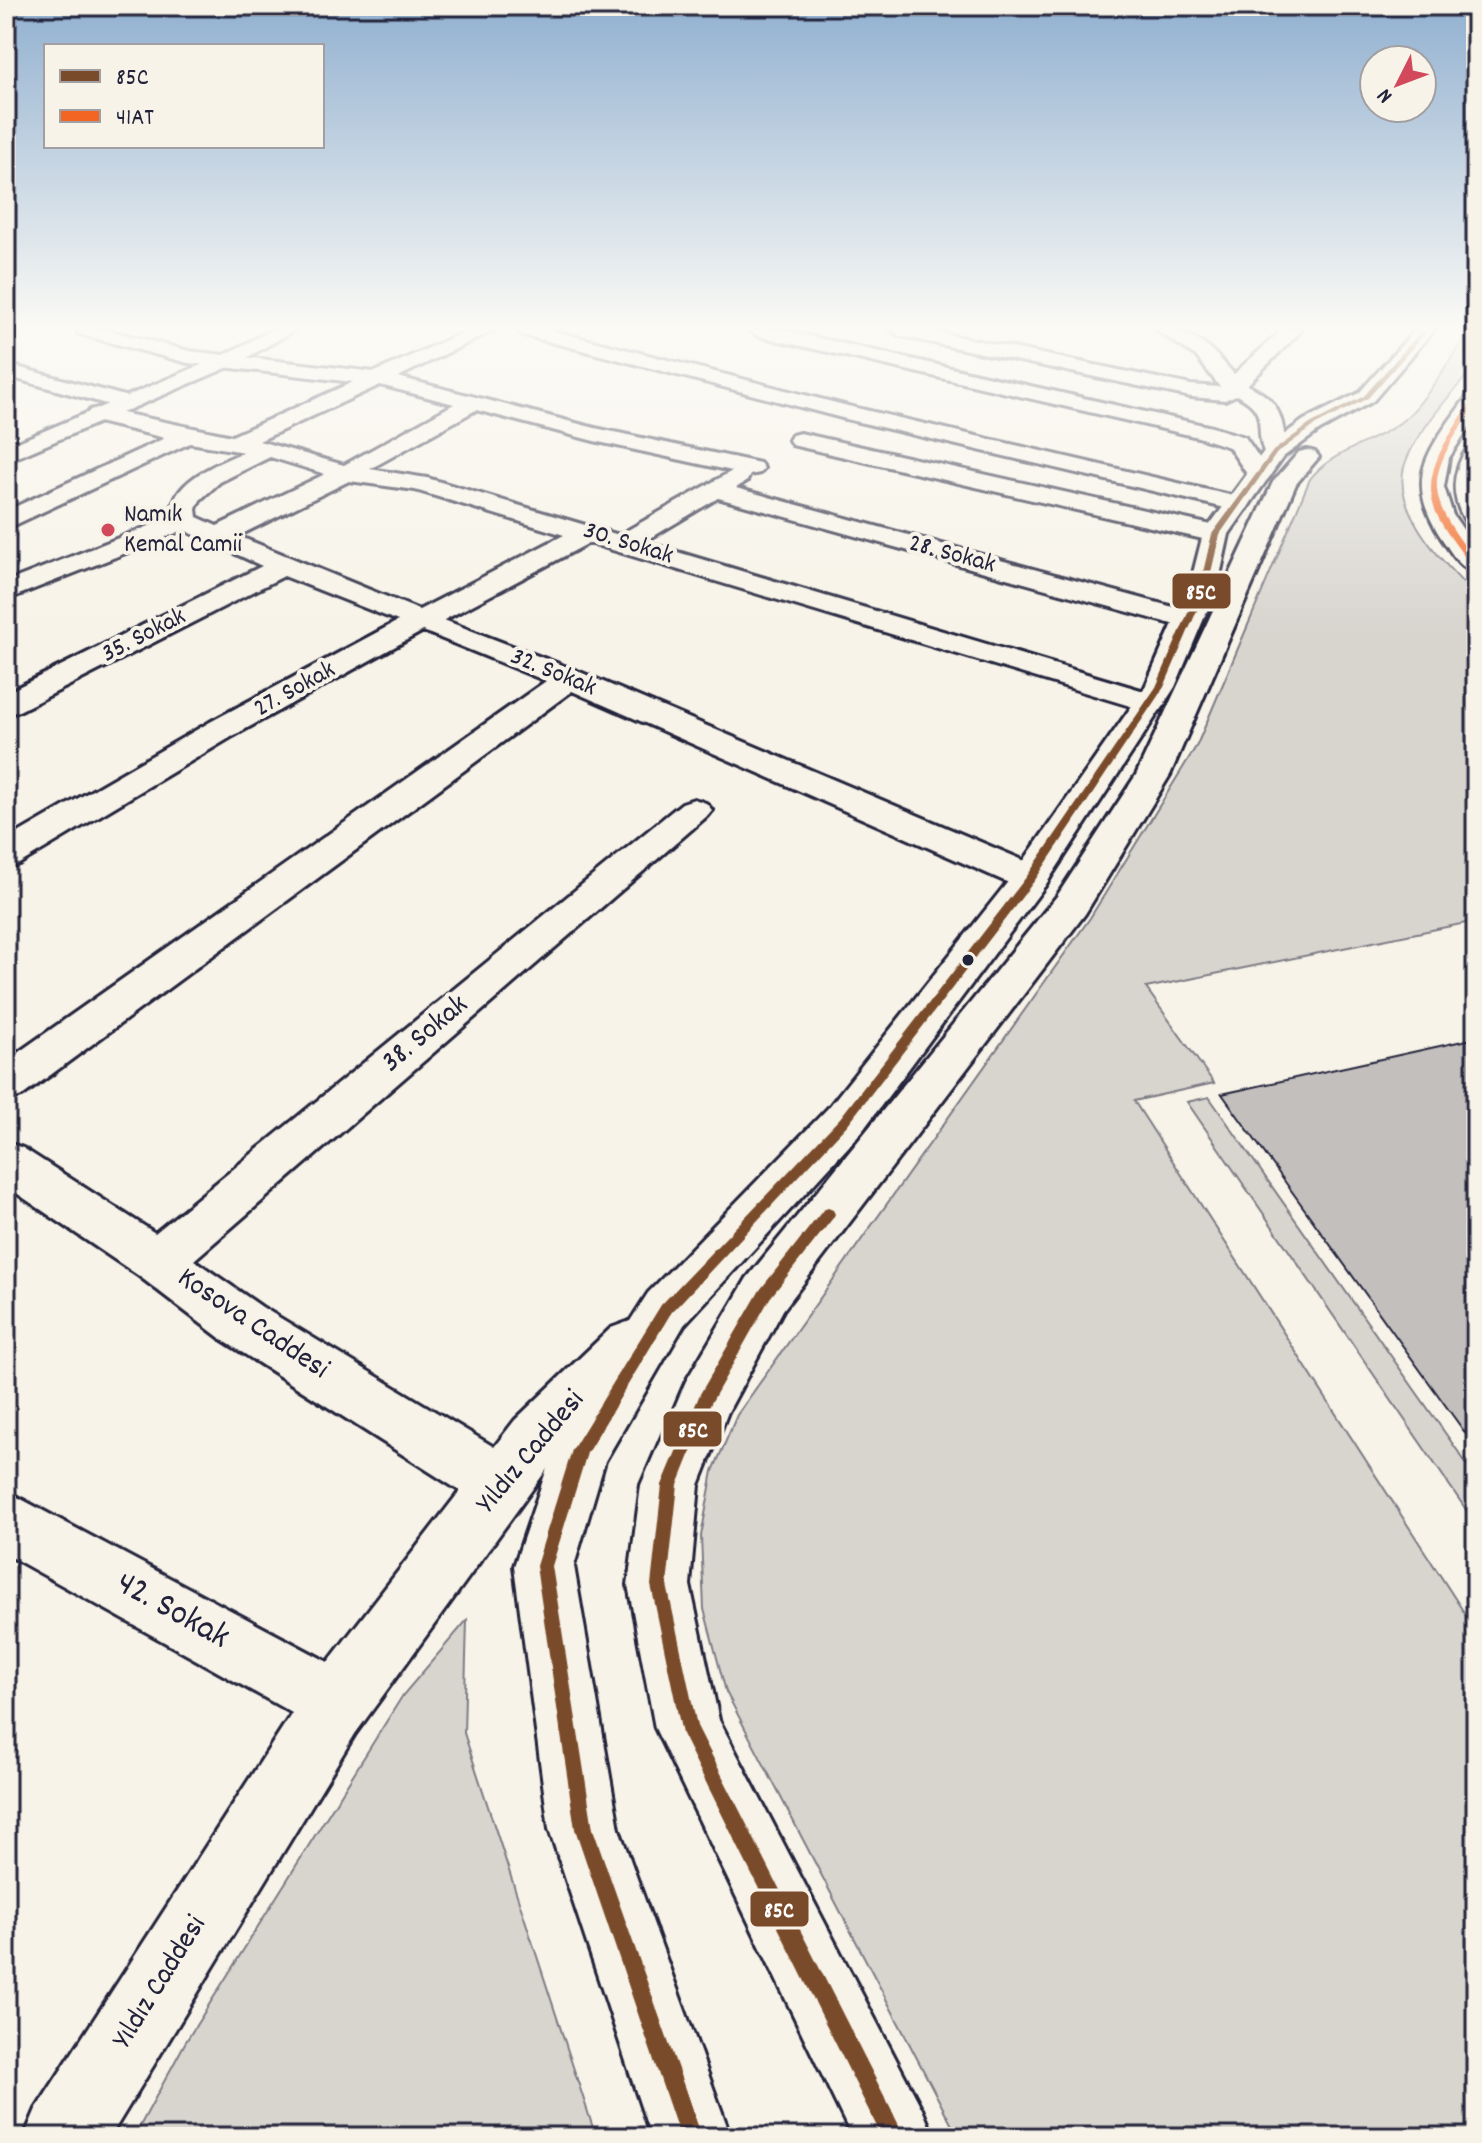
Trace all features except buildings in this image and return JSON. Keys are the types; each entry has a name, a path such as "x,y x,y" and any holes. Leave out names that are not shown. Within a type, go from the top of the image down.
{"street":[{"path":"9,452 62,430"},
{"name":"30. Sokak","path":"162,430 268,449 346,473 418,483 1150,703"},
{"path":"236,443 265,430"},
{"path":"219,535 346,473 424,430"},
{"path":"585,430 752,468"},
{"path":"624,543 816,430"},
{"path":"923,430 1238,504"},
{"path":"1195,430 1237,442 1267,463"},
{"path":"1267,430 1267,463"},
{"name":"Yıldız Caddesi","path":"64,2137 338,1703 535,1439 666,1309 844,1121 1031,878 1150,703 1204,585 1216,534 1267,463 1306,430"},
{"path":"894,2137 688,1728 659,1585 670,1485 705,1399 765,1294 1071,905 1153,775 1285,482 1310,454 1341,430"},
{"path":"1456,430 1437,458 1431,478 1435,501 1442,516 1476,565"},
{"path":"6,521 187,436"},
{"path":"800,440 1216,534"},
{"path":"6,592 185,521 183,502 193,489 268,449"},
{"path":"1476,452 1468,464 1464,483 1468,505 1476,519"},
{"name":"28. Sokak","path":"715,490 1189,620"},
{"name":"32. Sokak","path":"185,521 283,566 569,679 1031,878"},
{"name":"27. Sokak","path":"6,856 101,797 421,620 589,532"},
{"name":"35. Sokak","path":"6,705 283,566"},
{"path":"6,1084 569,679"},
{"name":"38. Sokak","path":"157,1261 694,810"},
{"name":"Kosova Caddesi","path":"6,1161 157,1261 243,1324 502,1485"},
{"path":"666,1309 580,1450 544,1566 584,1829 691,2137"},
{"name":"42. Sokak","path":"6,1521 338,1703"}],"shaded area":[{"path":"1388,430 1424,430 1406,460 1403,472 1403,489 1408,506 1426,540 1476,596 1476,921 1146,988 1214,1083 1134,1101 1476,1631 1476,2137 958,2137 726,1692 704,1609 701,1536 713,1471 737,1415 1090,918 1197,745 1310,479 1332,459"},
{"path":"1209,1097 1476,1477 1476,1524 1187,1102"},
{"path":"467,1620 464,1733 596,2137 134,2137 185,2043 403,1695"}],"transit line":[{"name":"85C","path":"691,2137 584,1829 544,1566 580,1450 666,1309 844,1121 1031,878 1160,687 1204,585 1216,534 1275,452 1305,430"},
{"name":"41AT","path":"1456,430 1437,465 1433,482 1434,499 1442,518 1476,565"},
{"name":"85C","path":"828,1214 765,1294 705,1399 670,1485 659,1585 688,1728 894,2137"}],"place":[{"name":"Namık Kemal Camii","path":"108,530"}]}
